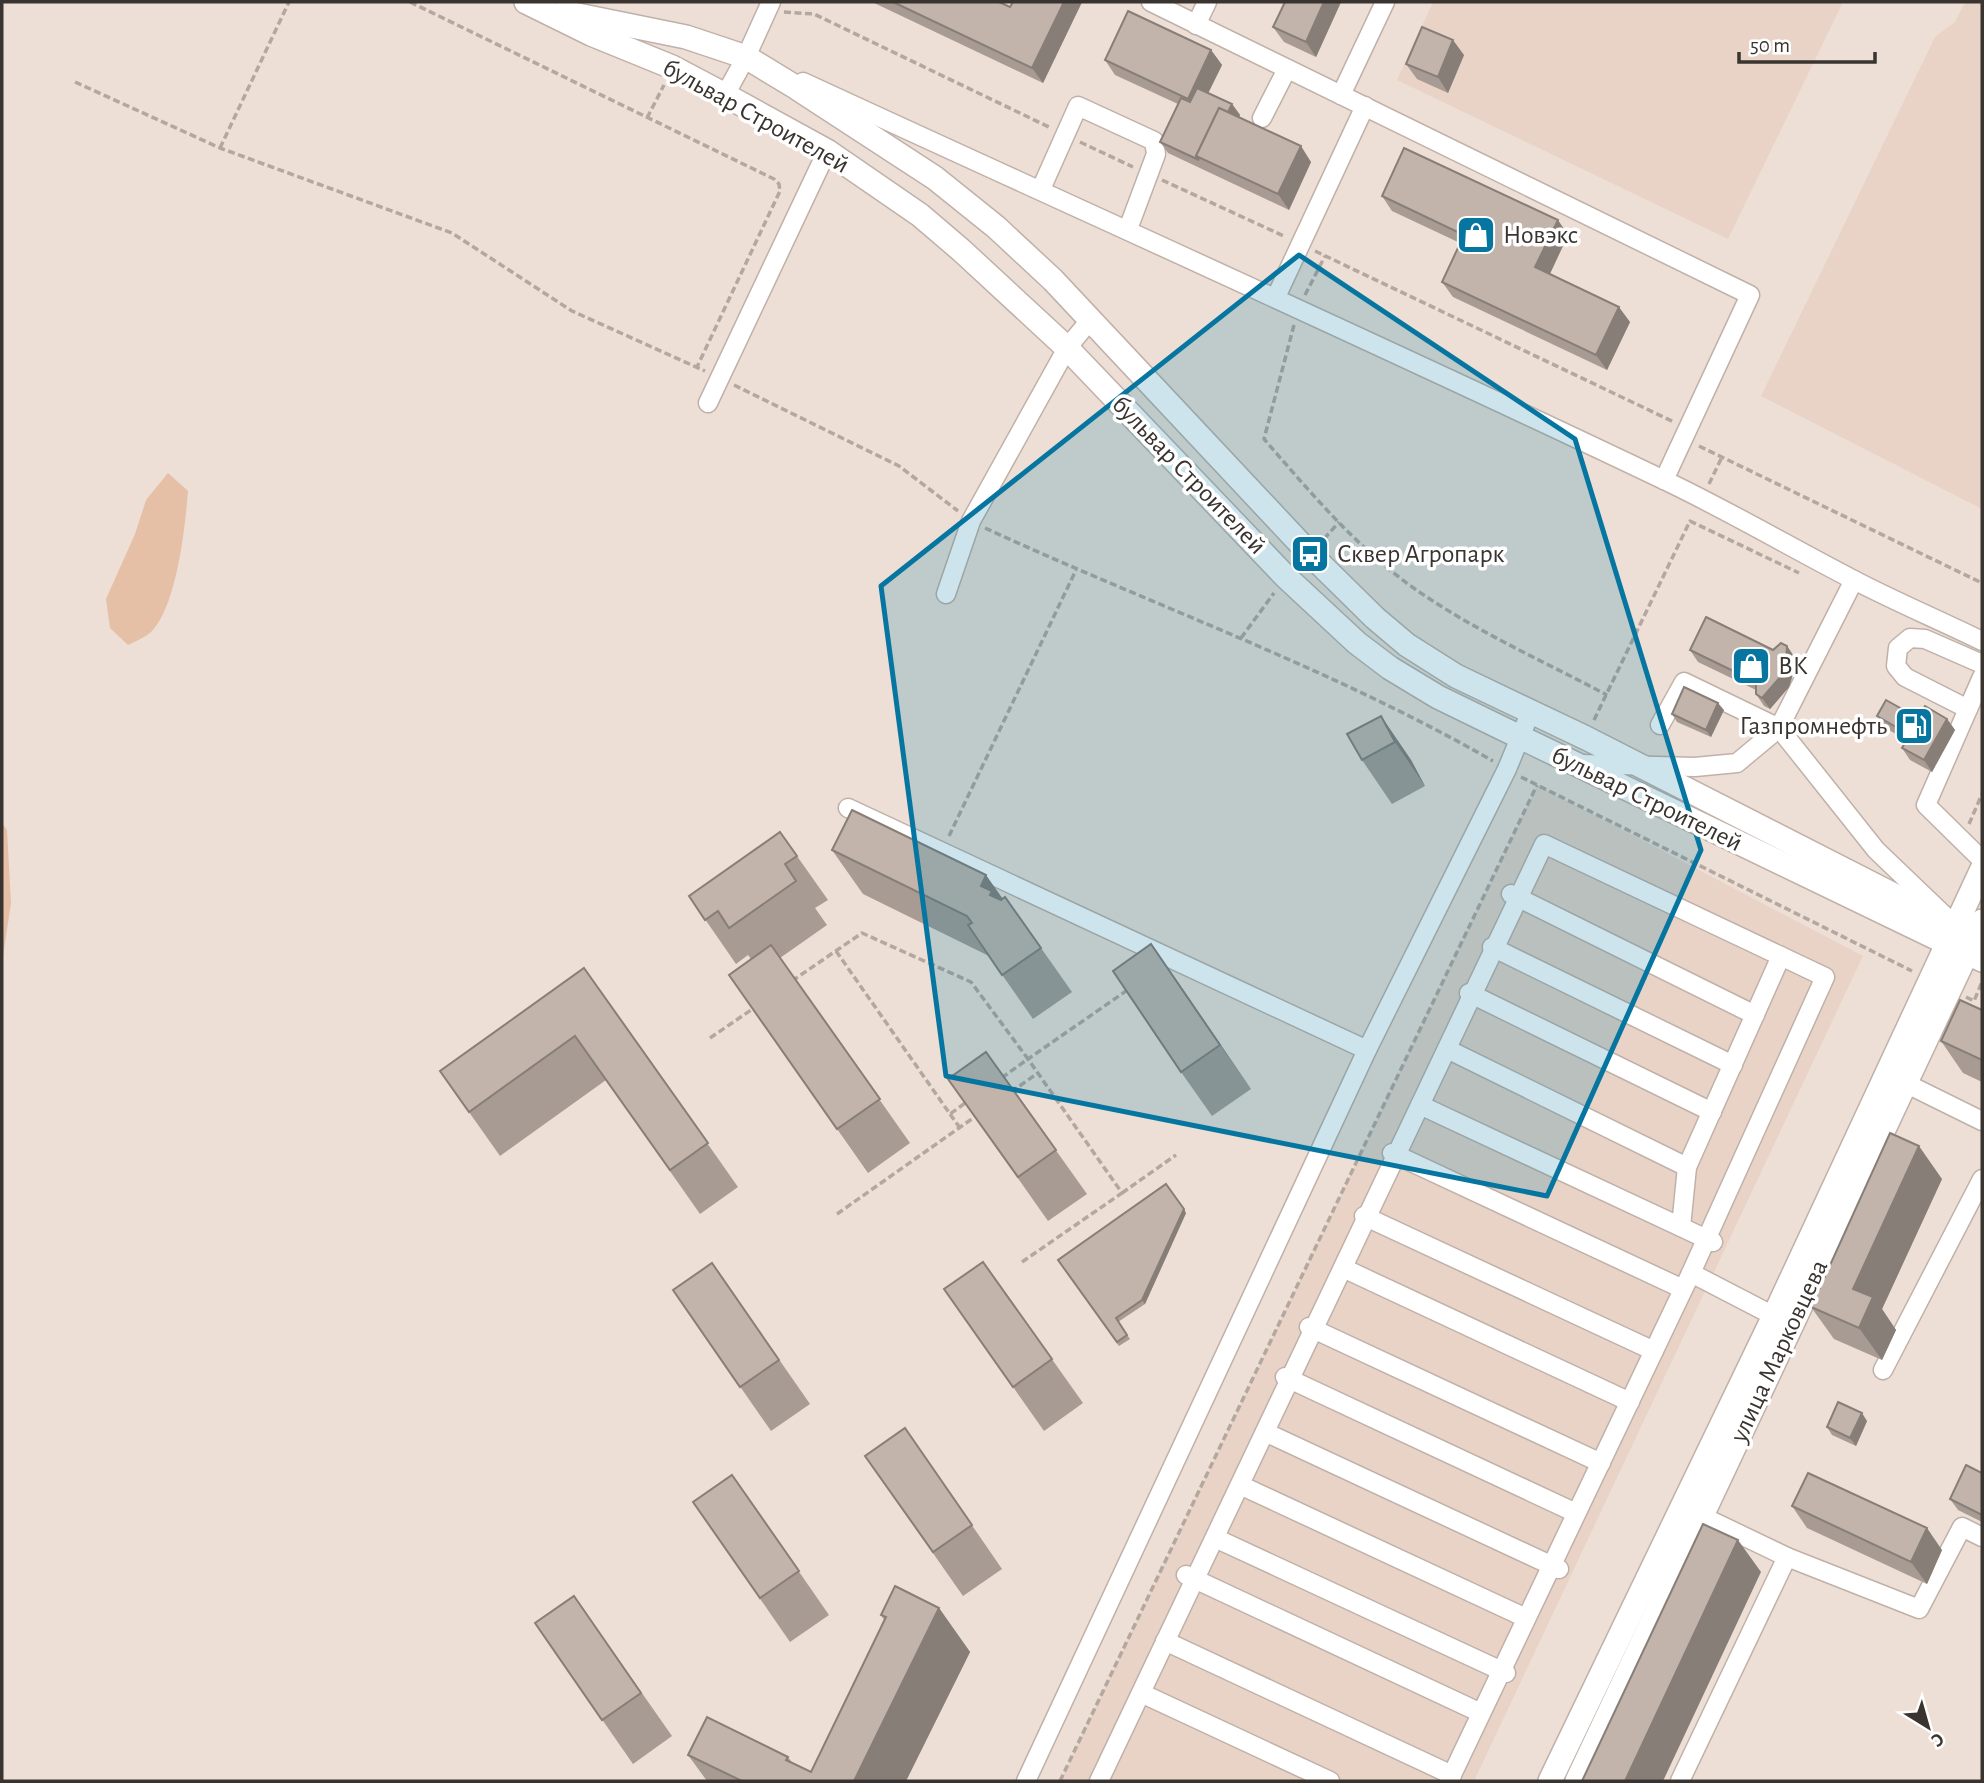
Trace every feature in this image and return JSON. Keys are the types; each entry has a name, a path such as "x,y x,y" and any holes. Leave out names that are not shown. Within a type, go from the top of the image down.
{"main road":[{"name":"бульвар Строителей","path":"531,4 686,37 746,57 797,88 935,178 996,227 1091,319 1310,554 1375,618 1407,645 1456,676 1640,765 1970,940"},
{"name":"бульвар Строителей","path":"531,4 591,34 671,67 725,95 827,151 920,215 1067,348 1286,577 1357,643 1390,668 1438,697 1574,764 1970,940"},
{"name":"улица Марковцева","path":"1577,1781 1970,940 1982,869"},
{"name":"улица Марковцева","path":"1550,1781 1932,981 1970,940"}],"street":[{"path":"1154,2 1190,29 1287,69 1365,106 1750,295 1664,480"},
{"path":"1190,29 1207,2"},
{"path":"1341,95 1385,2"},
{"path":"725,95 769,6"},
{"name":"бульвар Строителей","path":"746,57 955,154 1041,190 1298,307 1701,498 1854,580 1982,641"},
{"path":"1262,118 1287,69"},
{"path":"1041,190 1078,106 1154,141 1156,155 1128,229"},
{"path":"1276,297 1365,106"},
{"path":"708,403 827,151"},
{"path":"935,178 942,165 955,154"},
{"path":"946,594 971,522 1067,348 1091,319"},
{"path":"1574,764 1695,767 1737,763 1779,729 1854,580"},
{"path":"1968,709 1905,677 1896,666 1898,648 1910,638 1925,639 1982,664"},
{"path":"1982,677 1926,805 1982,860"},
{"path":"1660,725 1684,682 1779,729 1876,850 1970,940"},
{"path":"1026,1781 1367,1050 1507,769 1531,711"},
{"path":"848,808 1367,1050"},
{"path":"1099,1781 1166,1641 1190,1577 1215,1538 1287,1378 1343,1268 1394,1154 1447,1049 1515,896 1544,844 1825,977 1710,1240 1687,1281 1576,1513 1555,1567 1526,1618 1503,1672 1450,1778 1166,1641"},
{"path":"1515,896 1755,1015"},
{"path":"1493,947 1732,1065"},
{"path":"1681,1227 1688,1167 1780,956"},
{"path":"1471,994 1712,1112"},
{"path":"1447,1049 1688,1167"},
{"path":"1905,1083 1982,1121"},
{"path":"1420,1105 1710,1240"},
{"path":"1394,1154 1687,1281 1774,1315"},
{"path":"1883,1370 1982,1179"},
{"path":"1365,1217 1654,1352"},
{"path":"1343,1268 1630,1402"},
{"path":"1311,1328 1601,1463"},
{"path":"1287,1378 1576,1513"},
{"path":"1265,1432 1555,1567"},
{"path":"1240,1485 1526,1618"},
{"path":"1680,1507 1787,1557 1919,1609 1962,1527 1982,1537"},
{"path":"1215,1538 1503,1672"},
{"path":"1680,1781 1787,1557"},
{"path":"1190,1577 1481,1713"},
{"path":"1141,1693 1331,1781"}],"path":[{"path":"220,148 289,2"},
{"path":"410,2 774,179 779,184 780,191 697,367"},
{"path":"769,6 814,14 1065,135 1302,244 1687,434 1722,457 1982,583"},
{"path":"75,82 220,148 452,233 572,310 697,367 899,466 971,522 1076,570 1241,638 1353,688 1537,785 1932,981"},
{"path":"647,118 664,85"},
{"path":"1325,256 1298,307 1264,439 1339,522 1414,588 1517,648 1607,695"},
{"path":"1701,498 1722,457"},
{"path":"1586,738 1690,521 1808,577"},
{"path":"939,849 952,833 1076,570"},
{"path":"1060,1781 1537,785"},
{"path":"1961,839 1982,794"},
{"path":"790,983 862,933 971,982 1122,1193"},
{"path":"836,951 960,1128"},
{"path":"1974,1001 1982,982"},
{"path":"995,1083 1134,985"},
{"path":"710,1038 756,1007"},
{"path":"1005,1097 1038,1073"},
{"path":"950,1114 973,1098"},
{"path":"837,1214 982,1112"},
{"path":"1022,1262 1175,1155"}],"highlighted area":[{"path":"1299,255 1575,439 1701,850 1547,1196 946,1076 881,586"}],"shaded area":[{"path":"1433,2 1843,2 1728,239 1397,80"},
{"path":"1965,2 1982,2 1982,509 1761,396 1935,37 1955,22"},
{"path":"168,473 188,491 174,585 161,619 152,631 128,645 110,628 106,599 135,534 146,500"},
{"path":"1537,785 1863,956 1474,1781 1060,1781"},
{"path":"2,823 7,830 11,903 2,963"}],"building":[{"path":"893,2 999,2 1010,7 1013,2 1064,2 1032,68"},
{"path":"1285,2 1324,2 1306,42 1273,27"},
{"path":"1128,11 1211,50 1188,99 1105,60"},
{"path":"1422,27 1453,40 1438,77 1406,64"},
{"path":"1197,88 1232,104 1228,112 1219,108 1196,156 1199,160 1160,142 1181,98 1190,102"},
{"path":"1219,108 1301,146 1278,194 1196,156"},
{"path":"1404,148 1558,220 1535,267 1619,307 1596,355 1442,282 1464,235 1382,196"},
{"name":"ВК","path":"1706,617 1773,650 1781,643 1787,646 1781,676 1762,698 1756,694 1756,682 1690,650"},
{"path":"1684,687 1718,703 1706,730 1672,714"},
{"path":"1886,700 1918,718 1925,706 1947,719 1924,760 1902,748 1910,735 1877,716"},
{"path":"1381,716 1395,742 1362,760 1347,734"},
{"path":"852,810 986,875 981,886 992,891 990,895 1001,900 1005,897 1041,948 1002,975 968,925 972,923 967,916 832,850"},
{"path":"780,832 797,856 785,864 796,881 729,928 718,911 705,920 689,896"},
{"path":"1151,944 1220,1045 1181,1072 1113,971"},
{"path":"771,945 880,1099 837,1129 729,975"},
{"path":"584,968 708,1143 670,1170 575,1036 469,1112 440,1071"},
{"path":"1960,1000 1982,1010 1982,1060 1941,1041"},
{"path":"986,1052 1056,1150 1018,1177 948,1079"},
{"path":"1890,1133 1919,1146 1853,1289 1873,1297 1859,1328 1811,1307"},
{"path":"1166,1184 1184,1209 1142,1300 1116,1318 1127,1335 1117,1342 1058,1260"},
{"path":"983,1262 1052,1359 1013,1387 944,1289"},
{"path":"712,1263 779,1360 740,1387 673,1290"},
{"path":"1838,1402 1862,1413 1850,1438 1827,1427"},
{"path":"905,1428 972,1525 933,1552 865,1456"},
{"path":"1966,1465 1982,1473 1982,1515 1950,1499"},
{"path":"1808,1473 1927,1528 1911,1562 1792,1506"},
{"path":"732,1475 799,1571 760,1598 693,1502"},
{"path":"1703,1524 1738,1540 1625,1781 1582,1781"},
{"path":"895,1586 939,1608 854,1781 742,1781 688,1755 707,1717 788,1757 786,1760 811,1772 886,1617 881,1615"},
{"path":"574,1596 641,1693 602,1720 535,1623"}],"place":[{"name":"Новэкс","path":"1476,235"},
{"name":"Сквер Агропарк","path":"1310,554"},
{"name":"ВК","path":"1751,666"},
{"name":"Газпромнефть","path":"1914,726"}]}
